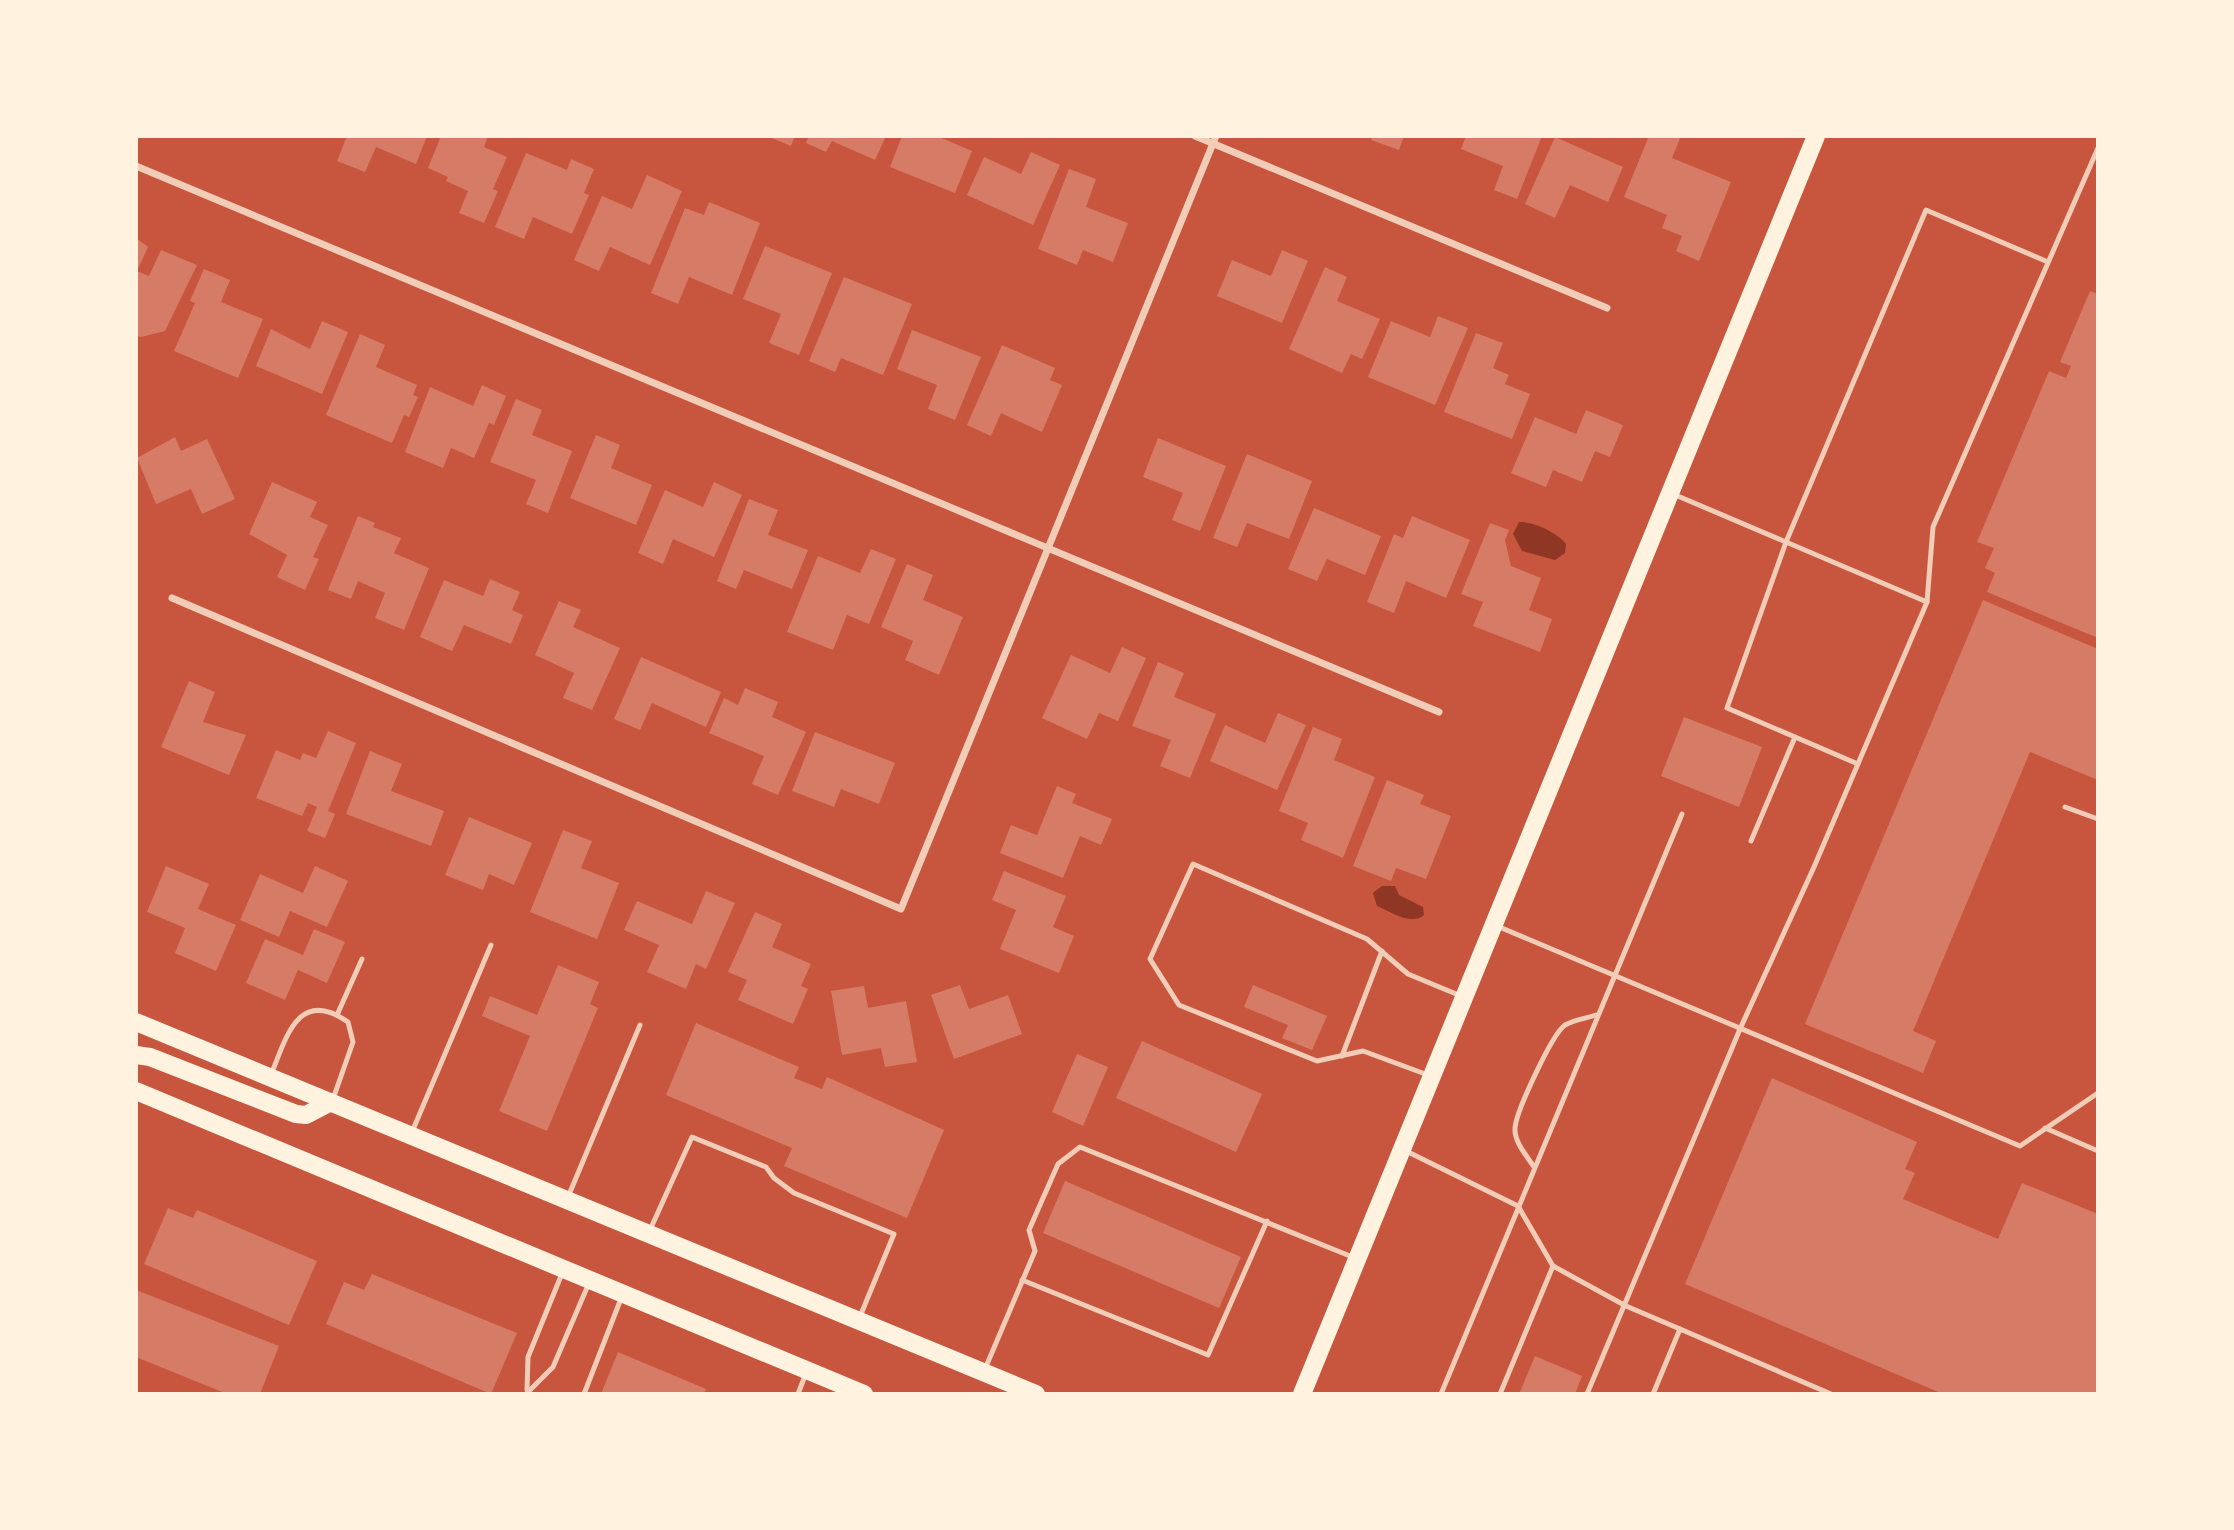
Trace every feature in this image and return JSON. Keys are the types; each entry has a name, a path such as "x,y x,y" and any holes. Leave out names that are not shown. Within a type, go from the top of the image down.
{"main road":[{"path":"1302,1394 1816,136"},
{"path":"136,1022 1036,1394"},
{"path":"136,1055 150,1057 296,1114 306,1115 331,1102"},
{"path":"136,1091 864,1394"}],"street":[{"path":"1195,136 1215,140 1606,308"},
{"path":"172,598 901,909 1215,140"},
{"path":"136,166 1438,712"}],"lane":[{"path":"1587,1394 1740,1029 1927,602 1933,527 2098,148"},
{"path":"1858,764 1727,708 1786,542 1926,210 2048,262"},
{"path":"1670,493 1927,602"},
{"path":"1751,841 1795,737"},
{"path":"2065,807 2098,819"},
{"path":"1441,1394 1596,1015 1682,814"},
{"path":"1432,1077 1363,1051 1317,1061 1179,1005 1150,959 1194,864 1367,939 1408,974 1464,998"},
{"path":"1494,925 2020,1146 2098,1093"},
{"path":"411,1135 491,945"},
{"path":"1342,1056 1382,951"},
{"path":"337,1014 362,959"},
{"path":"270,1077 295,1019 309,1012 337,1014 348,1021 353,1042 331,1102"},
{"path":"1534,1167 1517,1141 1515,1128 1537,1072 1551,1040 1565,1026 1596,1015"},
{"path":"567,1199 640,1026"},
{"path":"2045,1128 2098,1151"},
{"path":"649,1233 692,1137 766,1167 774,1178 794,1194 894,1234 858,1320"},
{"path":"984,1372 1035,1251 1029,1230 1058,1164 1080,1147 1357,1259"},
{"path":"1402,1149 1518,1206 1553,1266 1626,1306 1831,1394"},
{"path":"1023,1280 1209,1355 1267,1221"},
{"path":"1500,1394 1553,1266"},
{"path":"527,1392 528,1357 564,1269"},
{"path":"527,1392 553,1367 590,1280"},
{"path":"584,1394 623,1293"},
{"path":"1653,1394 1680,1329"},
{"path":"798,1394 807,1370"}],"shaded area":[{"path":"1519,522 1538,526 1557,536 1566,544 1565,553 1555,560 1522,551 1513,534"},
{"path":"1382,886 1395,886 1399,895 1423,907 1424,915 1407,919 1377,906 1373,893"}],"building":[{"path":"347,136 427,136 416,164 376,147 365,172 337,161"},
{"path":"441,136 488,136 484,147 507,157 493,189 498,191 484,223 459,213 468,191 446,181 448,177 428,168"},
{"path":"767,136 795,136 791,146"},
{"path":"809,136 886,136 875,160 832,141 826,152 806,143"},
{"path":"902,136 937,136 972,151 955,193 890,167"},
{"path":"1373,136 1404,136 1399,150 1371,140"},
{"path":"1466,136 1542,136 1517,199 1494,190 1503,166 1461,149"},
{"path":"1649,136 1681,136 1672,158 1731,182 1699,261 1676,251 1682,236 1662,228 1667,215 1624,197"},
{"path":"1555,137 1623,167 1608,202 1570,185 1555,218 1525,204"},
{"path":"1031,152 1060,165 1033,225 967,195 984,157 1021,174"},
{"path":"526,153 567,170 571,159 594,169 584,193 589,195 572,234 533,217 524,239 495,227"},
{"path":"1069,169 1096,179 1086,207 1128,223 1113,262 1083,250 1077,265 1038,249"},
{"path":"647,175 682,191 650,265 610,247 599,271 574,260 602,196 632,209"},
{"path":"709,202 760,223 732,295 689,277 678,304 651,293 685,208 704,215"},
{"path":"136,238 148,247 137,271 149,276 161,250 197,265 165,331 141,337 136,336"},
{"path":"765,246 832,273 799,355 769,343 781,314 743,299"},
{"path":"1282,250 1308,261 1282,323 1217,296 1232,260 1271,276"},
{"path":"1325,267 1347,277 1337,301 1380,319 1362,359 1351,354 1342,373 1289,349"},
{"path":"204,269 230,280 221,302 263,319 238,378 174,351 195,303 190,301"},
{"path":"844,277 912,304 883,375 841,358 835,372 809,361"},
{"path":"2090,291 2098,294 2098,638 1987,592 1995,573 1985,568 1994,548 1977,542 2049,371 2066,378 2071,366 2060,362"},
{"path":"1438,316 1468,328 1435,405 1368,377 1391,321 1430,337"},
{"path":"322,321 348,332 322,394 256,366 271,329 310,349"},
{"path":"912,330 981,357 955,420 928,409 937,385 897,369"},
{"path":"1476,333 1503,343 1493,368 1509,375 1505,384 1530,394 1512,439 1444,412"},
{"path":"360,334 385,345 376,367 417,385 413,395 418,397 409,417 404,415 392,443 326,415"},
{"path":"1002,345 1055,368 1050,380 1062,385 1042,432 1001,413 991,436 967,425"},
{"path":"482,385 506,396 494,425 489,423 474,458 451,448 443,468 405,452 430,387 473,406"},
{"path":"516,399 542,410 532,435 572,451 548,513 526,504 536,480 490,462"},
{"path":"1586,410 1623,425 1610,457 1595,451 1582,482 1553,470 1546,487 1511,473 1535,417 1576,434"},
{"path":"596,435 620,445 611,468 652,485 636,525 570,498"},
{"path":"175,437 181,451 207,439 235,499 202,514 191,489 156,504 137,458"},
{"path":"1158,438 1226,466 1200,531 1172,520 1183,493 1143,477"},
{"path":"1247,454 1312,481 1289,539 1247,523 1237,547 1213,538"},
{"path":"272,482 317,502 310,517 328,525 313,557 319,559 305,590 277,577 287,555 249,534"},
{"path":"714,482 742,495 714,557 673,539 663,564 638,553 665,490 703,507"},
{"path":"749,499 778,510 768,535 808,550 792,589 744,570 736,589 717,581"},
{"path":"1314,508 1381,536 1365,575 1327,559 1317,581 1288,569"},
{"path":"358,516 375,523 373,527 401,538 394,553 429,568 404,630 375,618 385,593 358,581 351,599 328,590"},
{"path":"1412,516 1470,540 1446,598 1406,581 1394,613 1367,602 1394,534 1403,538"},
{"path":"1490,523 1509,530 1505,540 1511,566 1541,578 1529,610 1552,619 1540,652 1473,626 1483,602 1461,594"},
{"path":"871,549 896,559 869,624 847,615 833,650 787,632 818,556 860,573"},
{"path":"907,564 933,575 923,600 963,617 939,675 905,660 913,641 881,627"},
{"path":"490,579 520,592 512,610 523,615 511,644 464,625 452,651 420,637 444,580 483,596"},
{"path":"1983,600 2098,649 2098,780 2030,752 1913,1031 1936,1041 1923,1073 1805,1024"},
{"path":"559,601 581,610 573,627 620,648 592,710 563,698 574,673 535,655"},
{"path":"1122,647 1146,658 1118,721 1099,713 1087,739 1042,718 1071,655 1110,673"},
{"path":"641,657 721,692 706,727 652,703 640,730 614,719"},
{"path":"1158,662 1184,673 1174,697 1216,714 1190,778 1160,766 1171,740 1132,726"},
{"path":"189,681 215,692 203,722 246,735 229,775 161,747"},
{"path":"745,688 778,702 772,717 806,732 778,795 752,784 764,756 709,733 724,698 738,705"},
{"path":"1278,713 1306,725 1277,790 1210,761 1225,725 1265,743"},
{"path":"1684,717 1762,747 1739,807 1661,776"},
{"path":"1313,727 1342,739 1334,760 1375,777 1343,858 1301,840 1308,823 1279,811"},
{"path":"328,731 356,743 328,811 335,814 325,838 307,831 317,807 308,803 302,816 256,798 276,750 300,760 303,753 316,758"},
{"path":"815,732 895,763 879,804 841,789 834,807 792,791"},
{"path":"370,751 402,764 391,791 444,811 431,846 346,814"},
{"path":"1387,780 1424,795 1420,804 1451,816 1426,879 1396,868 1391,881 1353,866"},
{"path":"1057,786 1076,794 1072,803 1112,819 1101,845 1080,836 1063,878 1000,853 1011,825 1037,835"},
{"path":"469,817 532,843 514,885 489,874 483,890 445,875"},
{"path":"563,830 592,841 581,868 619,883 597,939 530,912"},
{"path":"166,866 209,884 198,909 236,925 216,971 175,953 185,928 147,912"},
{"path":"315,866 348,881 327,927 290,911 279,937 240,920 260,874 303,893"},
{"path":"1004,871 1066,896 1053,927 1074,936 1059,973 1000,949 1016,910 992,900"},
{"path":"706,891 735,903 706,969 696,964 686,989 647,972 659,945 624,930 637,901 692,924"},
{"path":"755,912 782,924 772,947 811,964 801,986 808,989 793,1024 738,1000 747,980 728,972"},
{"path":"314,929 345,942 327,983 298,970 285,1000 246,983 265,939 303,955"},
{"path":"558,965 599,982 590,1004 598,1008 547,1131 499,1111 530,1036 482,1016 490,996 537,1015"},
{"path":"960,985 969,1009 1008,995 1022,1034 954,1059 931,995"},
{"path":"1253,985 1327,1016 1312,1050 1282,1038 1288,1025 1244,1007"},
{"path":"864,986 868,1008 906,1001 917,1062 885,1067 881,1048 842,1055 831,991"},
{"path":"696,1023 799,1067 794,1078 822,1089 827,1077 944,1130 907,1218 784,1166 792,1148 666,1095"},
{"path":"1142,1041 1262,1094 1236,1152 1116,1098"},
{"path":"1077,1054 1108,1067 1083,1126 1052,1112"},
{"path":"1772,1078 1917,1142 1905,1169 1915,1173 1903,1199 1998,1239 2022,1183 2098,1214 2098,1394 1943,1394 1685,1284"},
{"path":"1065,1181 1241,1257 1219,1308 1043,1233"},
{"path":"168,1208 193,1218 197,1210 317,1261 289,1325 144,1264"},
{"path":"372,1274 517,1333 491,1394 326,1324 344,1282 364,1290"},
{"path":"136,1290 279,1346 260,1394 227,1394 136,1357"},
{"path":"618,1352 706,1389 704,1394 601,1394"},
{"path":"1535,1356 1582,1376 1575,1394 1519,1394"}]}
